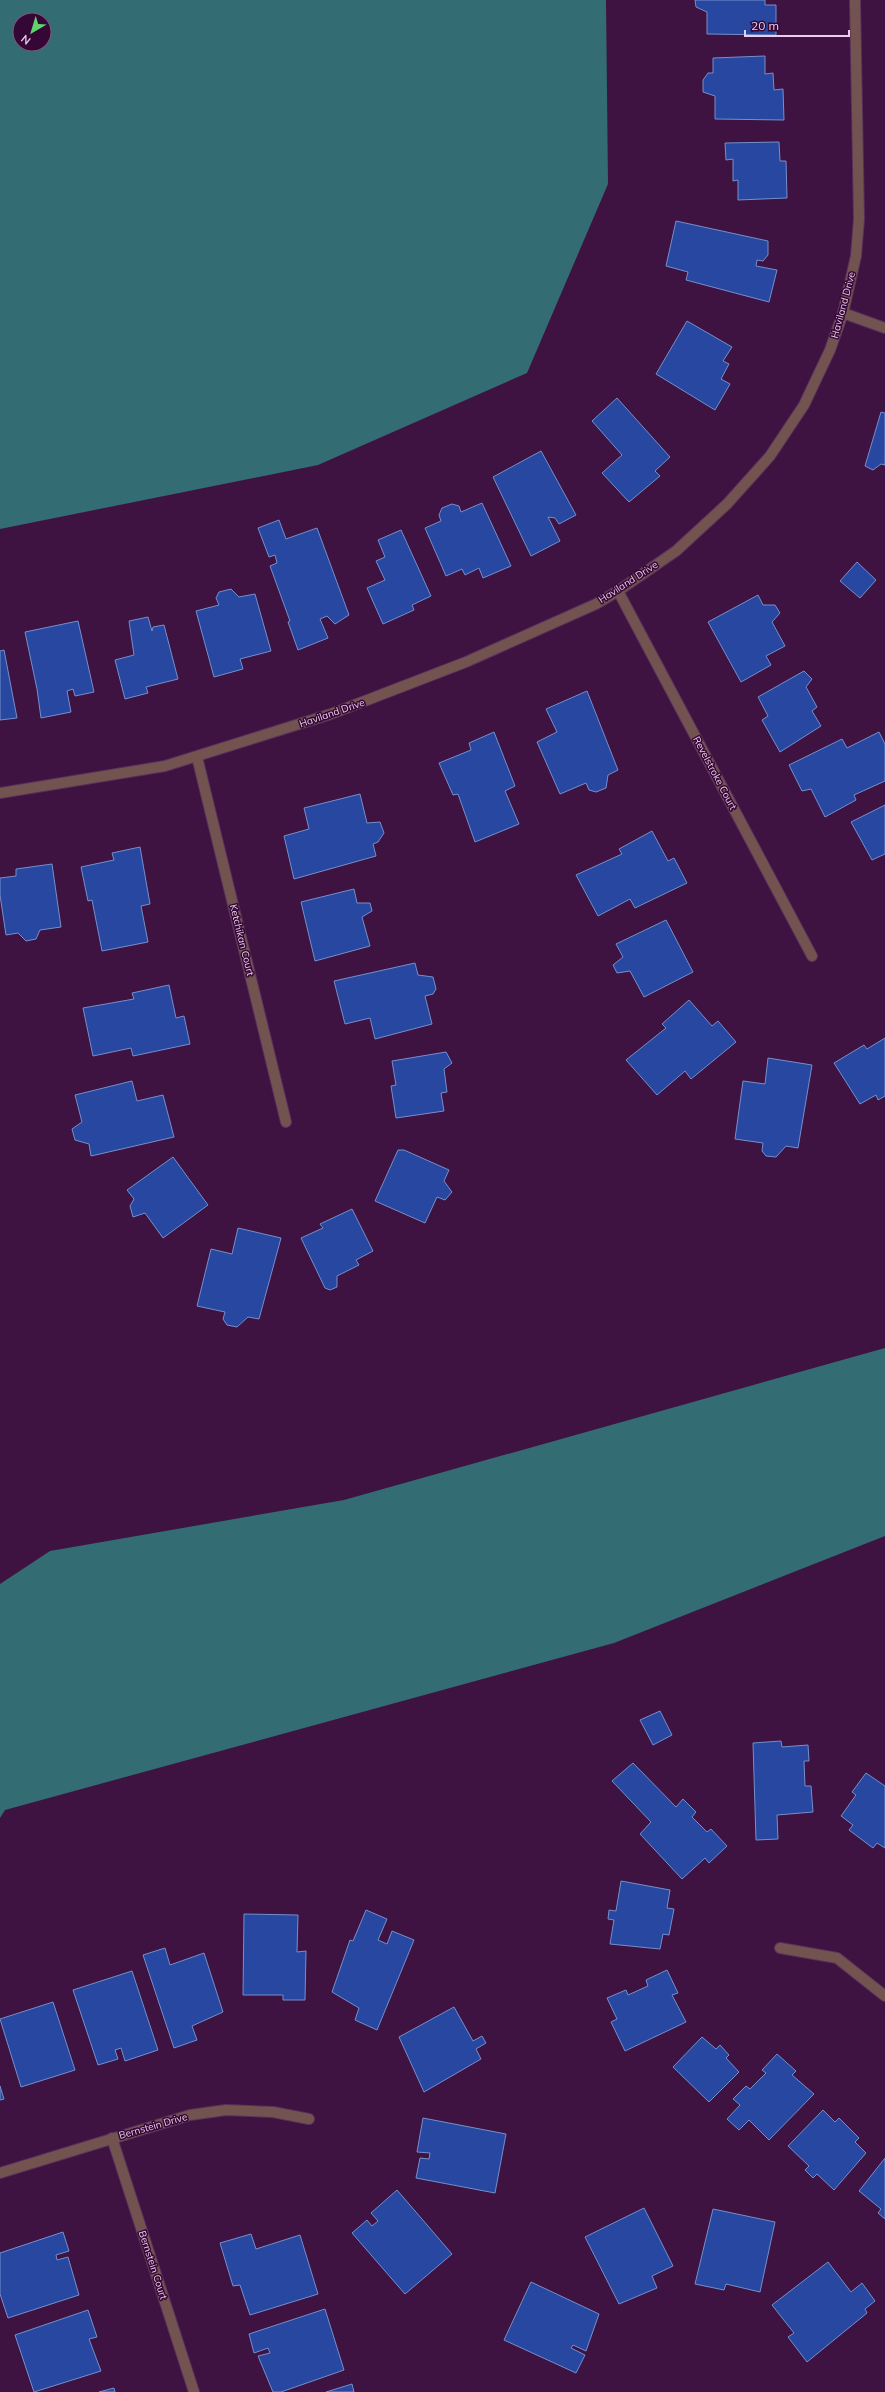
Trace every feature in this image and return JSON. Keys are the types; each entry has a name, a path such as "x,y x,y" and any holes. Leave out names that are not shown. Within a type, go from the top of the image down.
{"street":[{"name":"Haviland Drive","path":"0,793 157,768 198,757 331,714 466,662 596,604 676,551 727,504 770,456 804,405 830,350 843,313 856,256 859,219 855,0"},
{"path":"843,313 885,328"},
{"name":"Revelstroke Court","path":"618,590 812,956"},
{"name":"Ketchikan Court","path":"198,757 286,1122"},
{"path":"780,1948 837,1958 885,1996"},
{"name":"Bernstein Drive","path":"0,2173 112,2138 190,2116 226,2110 273,2112 309,2120"},
{"name":"Bernstein Court","path":"112,2138 194,2392"}],"shaded area":[{"path":"0,0 606,0 608,184 527,373 318,465 0,529"},
{"path":"885,1348 885,1536 614,1643 5,1810 0,1818 0,1584 50,1551 344,1500"}],"building":[{"path":"695,0 765,0 765,5 776,5 776,35 707,34 707,12 696,7"},
{"path":"765,56 765,74 773,73 774,90 783,89 784,120 715,119 715,96 703,92 703,80 708,73 713,73 713,58"},
{"path":"779,142 780,161 786,161 787,198 738,200 738,180 733,181 733,159 726,160 725,143"},
{"path":"676,221 768,241 768,255 763,261 757,260 756,266 777,270 769,302 686,280 688,272 666,266"},
{"path":"687,321 732,347 723,361 729,364 721,379 730,384 715,410 656,374"},
{"path":"617,398 670,457 655,471 660,476 629,502 602,473 622,455 592,421"},
{"path":"881,412 885,413 885,465 881,464 873,470 865,466"},
{"path":"541,451 576,515 559,524 555,518 548,517 560,541 531,556 493,477"},
{"path":"482,503 511,566 483,578 479,568 465,575 462,569 446,576 425,528 441,521 439,515 442,508 452,504 459,506 461,512"},
{"path":"279,520 286,539 317,528 349,615 335,624 327,616 320,619 328,638 298,650 288,622 290,621 270,566 277,563 275,555 269,557 258,528"},
{"path":"401,530 431,596 412,605 414,610 383,624 367,588 385,580 376,561 385,557 378,540"},
{"path":"857,562 876,580 860,598 840,581"},
{"path":"231,589 239,597 255,594 271,651 240,659 243,669 214,677 196,611 219,605 216,598 219,592"},
{"path":"758,595 763,605 775,605 780,613 772,622 785,646 766,656 771,665 741,682 708,622"},
{"path":"148,617 152,631 153,627 164,625 178,679 146,687 148,693 125,699 115,660 134,655 129,621"},
{"path":"78,621 94,692 75,696 73,689 67,691 71,712 41,718 37,689 25,632"},
{"path":"4,650 17,718 0,720 0,651"},
{"path":"804,671 812,679 806,687 817,707 812,711 821,726 780,752 762,720 768,716 758,697"},
{"path":"587,691 618,770 608,775 606,788 596,792 589,790 586,783 560,794 537,742 557,732 546,709"},
{"path":"494,732 515,786 505,791 519,824 475,842 458,794 453,795 439,763 471,750 469,743"},
{"path":"879,732 885,744 885,781 854,795 856,800 825,817 811,789 802,791 789,765 842,739 847,748"},
{"path":"360,794 367,823 380,822 384,833 378,842 373,844 376,856 294,879 284,836 309,829 304,808"},
{"path":"885,805 885,854 872,860 851,822"},
{"path":"652,831 668,861 674,858 687,883 635,908 630,899 598,916 576,875 622,854 619,849"},
{"path":"140,847 150,904 141,906 148,942 102,951 92,900 88,901 81,867 114,860 112,853"},
{"path":"52,864 61,927 40,930 36,939 26,941 18,933 6,935 0,895 0,878 16,876 16,869"},
{"path":"354,889 357,903 370,903 372,911 362,917 370,946 315,961 301,902"},
{"path":"666,920 693,972 644,997 630,971 617,973 613,965 623,957 616,944"},
{"path":"415,963 418,975 433,977 436,989 433,994 425,996 432,1024 375,1039 370,1018 345,1024 334,981"},
{"path":"169,985 176,1018 184,1016 190,1044 133,1056 131,1048 93,1056 83,1008 134,999 132,993"},
{"path":"689,1000 712,1026 718,1021 736,1042 691,1079 685,1071 657,1095 626,1060 666,1028 662,1024"},
{"path":"885,1038 885,1096 878,1100 876,1095 860,1104 834,1063 864,1045 867,1049"},
{"path":"446,1052 452,1063 444,1069 447,1092 441,1093 444,1111 396,1118 391,1086 396,1085 392,1061"},
{"path":"768,1058 812,1065 798,1148 786,1146 776,1157 766,1156 762,1151 763,1143 735,1139 743,1081 765,1084"},
{"path":"132,1081 137,1101 163,1095 174,1137 91,1156 89,1144 75,1140 72,1129 82,1122 75,1095"},
{"path":"398,1150 404,1150 449,1170 444,1181 452,1192 445,1200 437,1197 425,1223 375,1201"},
{"path":"173,1157 208,1205 163,1238 145,1213 133,1217 130,1206 134,1199 127,1190"},
{"path":"352,1209 373,1251 356,1260 359,1265 337,1276 337,1287 330,1290 325,1288 301,1238 323,1228 320,1224"},
{"path":"238,1228 281,1238 259,1319 248,1317 237,1327 227,1325 223,1319 225,1312 197,1306 211,1249 232,1254"},
{"path":"660,1711 672,1735 653,1745 640,1720"},
{"path":"781,1741 782,1747 808,1745 809,1761 804,1761 805,1786 811,1786 813,1812 777,1815 778,1839 756,1840 753,1743"},
{"path":"633,1763 676,1807 683,1799 696,1812 692,1817 707,1832 711,1829 727,1846 709,1863 705,1858 682,1879 640,1834 651,1822 612,1781"},
{"path":"866,1773 885,1786 885,1848 877,1843 873,1848 849,1830 853,1825 841,1816 856,1795 852,1792"},
{"path":"621,1881 670,1890 667,1908 674,1909 669,1935 663,1934 660,1949 610,1944 614,1920 608,1919 609,1910 616,1911"},
{"path":"366,1910 387,1919 378,1940 387,1944 392,1931 414,1940 377,2030 355,2020 359,2008 332,1992 350,1940 353,1941"},
{"path":"244,1914 298,1915 297,1952 306,1951 305,2000 283,2000 283,1995 243,1995"},
{"path":"165,1948 170,1965 204,1953 223,2012 192,2026 197,2040 174,2048 143,1955"},
{"path":"667,1970 678,1993 672,1995 686,2022 625,2051 611,2022 617,2019 607,1998 626,1990 628,1995 648,1986 646,1980"},
{"path":"132,1971 158,2050 125,2061 121,2048 115,2050 118,2059 98,2065 73,1990"},
{"path":"53,2002 75,2070 21,2087 0,2019"},
{"path":"454,2007 473,2041 482,2036 486,2043 476,2049 481,2059 424,2092 399,2037"},
{"path":"702,2037 716,2049 720,2045 729,2055 726,2058 739,2072 709,2102 673,2067"},
{"path":"777,2054 796,2071 792,2075 814,2094 769,2140 749,2120 739,2130 727,2119 740,2105 733,2099 746,2086 750,2089 766,2073 762,2070"},
{"path":"0,2086 4,2099 0,2100"},
{"path":"823,2110 835,2122 839,2118 859,2138 855,2142 866,2153 834,2190 817,2174 813,2178 805,2170 809,2166 788,2146"},
{"path":"423,2118 506,2134 495,2193 416,2178 420,2158 429,2159 430,2153 417,2152"},
{"path":"885,2158 885,2219 878,2213 881,2209 859,2191"},
{"path":"397,2190 452,2254 405,2294 352,2233 367,2220 372,2226 378,2221 371,2213"},
{"path":"644,2208 673,2266 652,2276 657,2288 619,2304 585,2237"},
{"path":"713,2209 775,2222 760,2292 726,2284 724,2290 695,2284"},
{"path":"63,2232 69,2251 56,2255 57,2260 68,2257 79,2295 8,2318 0,2294 0,2253"},
{"path":"251,2234 256,2249 300,2235 318,2294 250,2315 240,2285 233,2286 220,2243"},
{"path":"828,2262 851,2292 862,2283 875,2301 865,2309 867,2313 807,2362 788,2337 794,2333 772,2305"},
{"path":"531,2282 599,2314 586,2351 573,2345 571,2348 585,2355 576,2373 504,2340"},
{"path":"325,2309 344,2370 281,2392 273,2392 258,2356 270,2353 268,2348 254,2353 249,2334"},
{"path":"88,2310 97,2337 89,2339 101,2371 34,2392 15,2335"},
{"path":"352,2384 354,2392 326,2392"},
{"path":"114,2388 115,2392 99,2392"}]}
